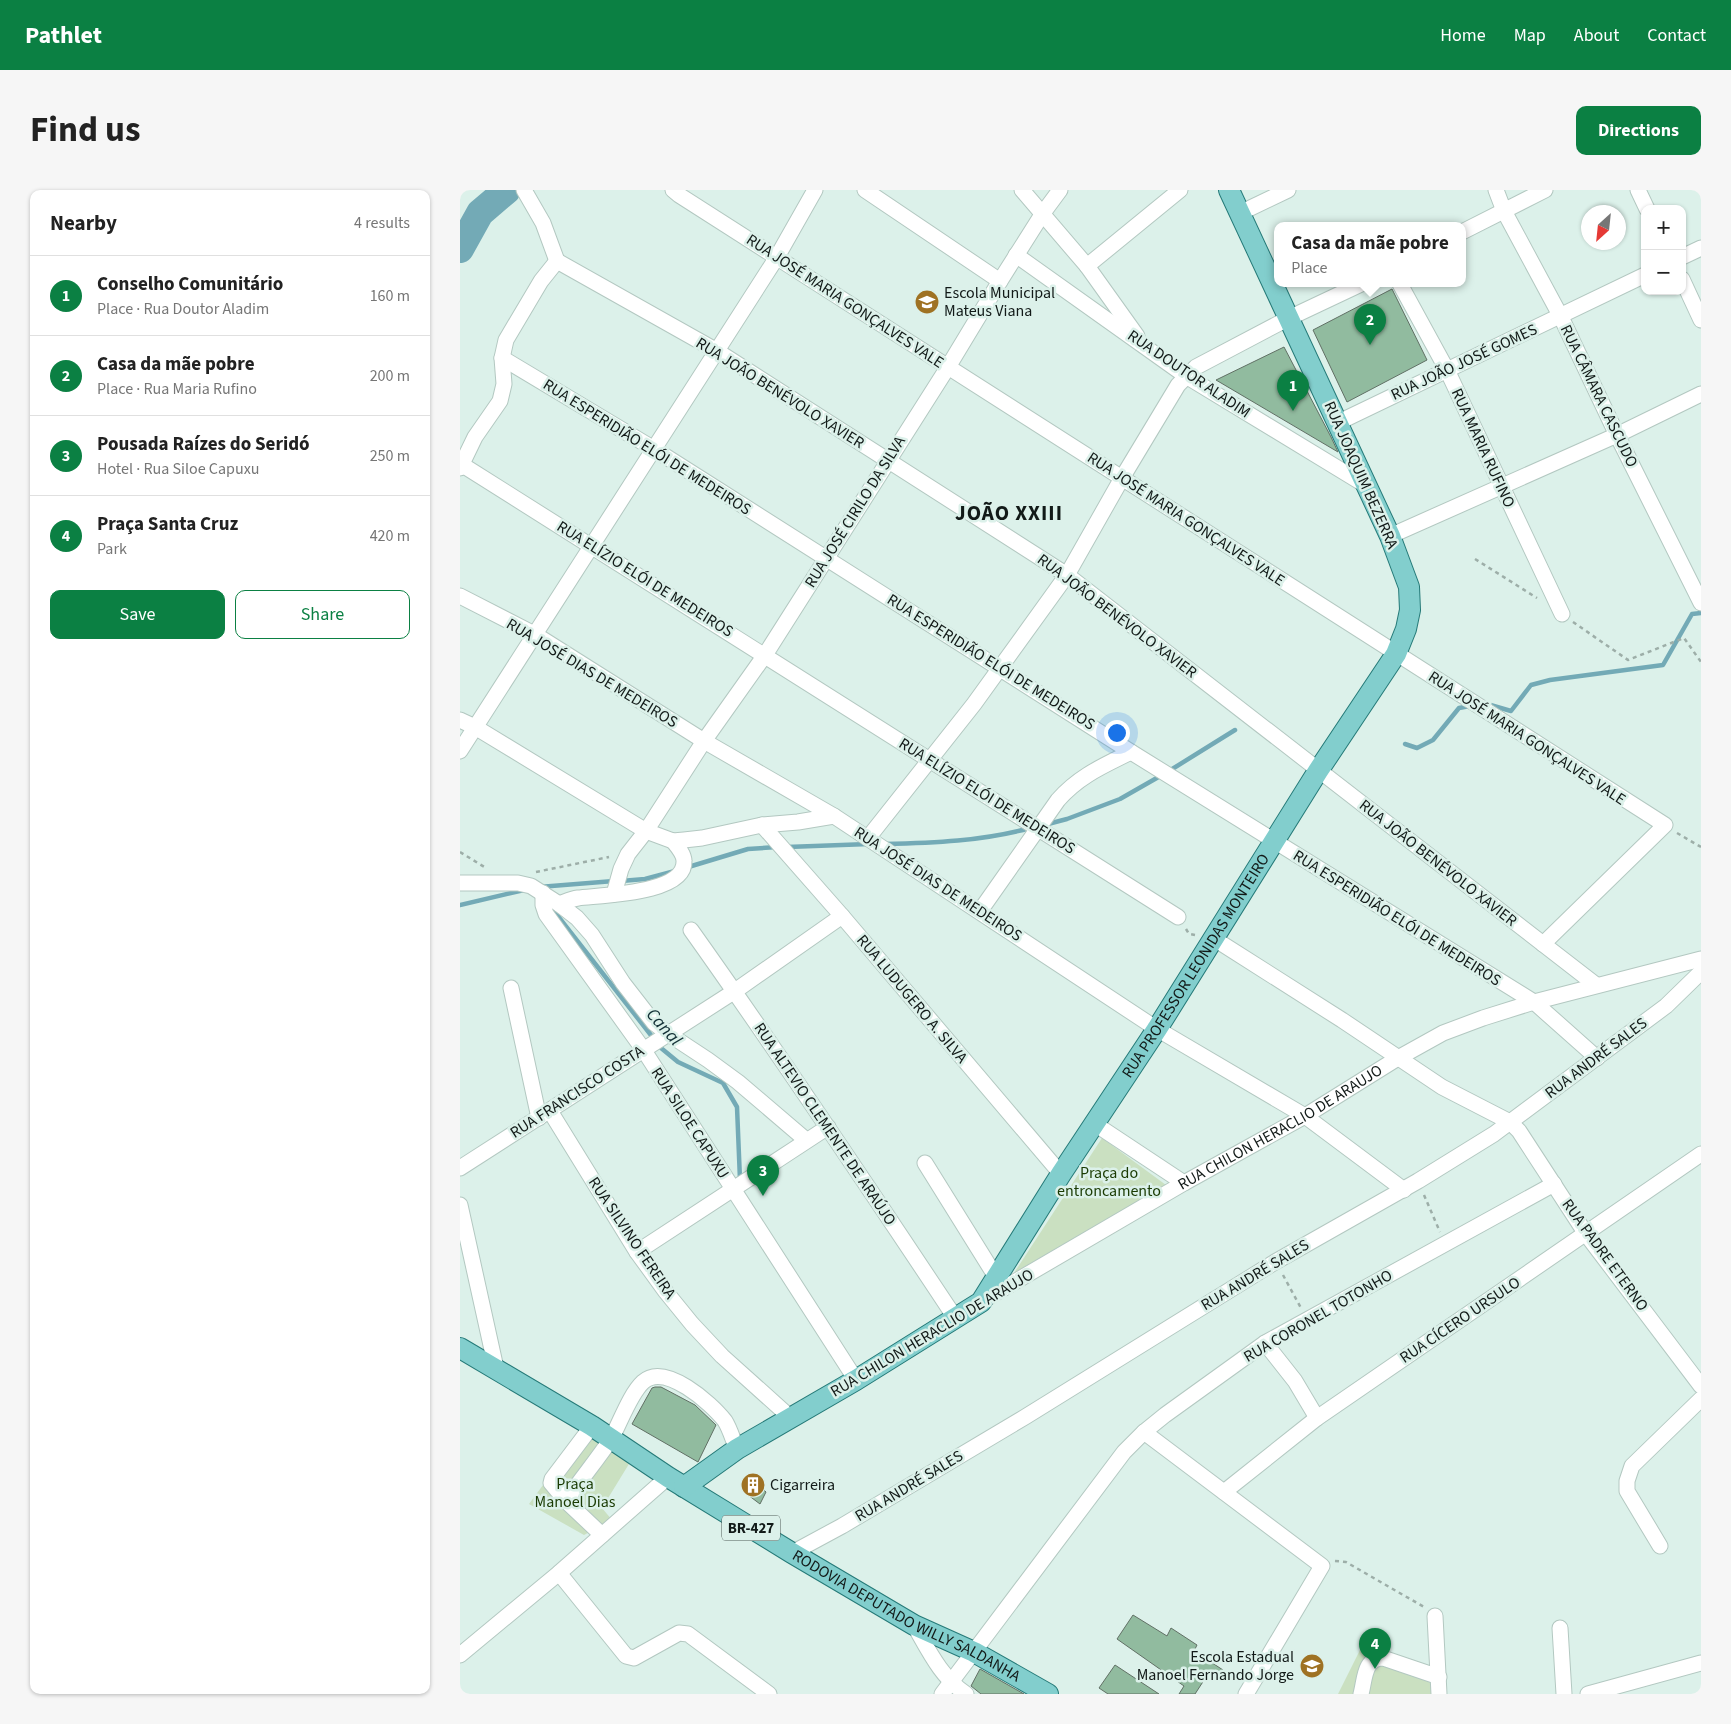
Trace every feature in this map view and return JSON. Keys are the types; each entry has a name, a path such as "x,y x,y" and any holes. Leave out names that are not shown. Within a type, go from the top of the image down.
{"main road":[{"name":"RUA JOAQUIM BEZERRA","path":"1229,190 1274,286"},
{"name":"RUA JOAQUIM BEZERRA","path":"1275,287 1390,536 1409,587 1410,610 1406,629"},
{"name":"RUA PROFESSOR LEONIDAS MONTEIRO","path":"981,1302 1061,1174 1158,1029 1318,771 1396,654 1406,629"},
{"name":"RUA CHILON HERACLIO DE ARAUJO","path":"676,1482 856,1380 981,1302"},
{"name":"RODOVIA DEPUTADO WILLY SALDANHA","path":"460,1348 592,1426 676,1482 914,1625 974,1652 1048,1694"}],"street":[{"path":"461,466 475,436 500,401 504,384 502,358 506,340 513,325 541,281 557,261 543,223 524,190"},
{"name":"RUA JOSÉ MARIA GONÇALVES VALE","path":"673,190 679,196 1664,825"},
{"path":"460,751 777,257 815,190"},
{"path":"865,190 1000,281"},
{"path":"1022,190 1087,266 1143,345"},
{"name":"RUA JOSÉ CIRILO DA SILVA","path":"614,894 621,869 628,854 646,832 704,741 765,655 948,367 1043,213 1060,190"},
{"path":"1087,266 1180,190"},
{"path":"1240,213 1288,190"},
{"name":"RUA CÂMARA CASCUDO","path":"1496,190 1504,210 1561,317 1617,435 1701,603"},
{"path":"1466,230 1545,190"},
{"path":"1638,190 1645,205"},
{"path":"1686,255 1701,248"},
{"name":"RUA DOUTOR ALADIM","path":"1016,256 1186,376 1367,486"},
{"name":"RUA JOÃO BENÉVOLO XAVIER","path":"557,261 717,351 1067,574 1318,771 1596,985"},
{"name":"RUA JOÃO JOSÉ GOMES","path":"1337,423 1641,277"},
{"path":"868,838 1001,668 1067,574 1178,385 1196,367 1289,318 1355,287"},
{"name":"RUA MARIA RUFINO","path":"1402,287 1447,370 1562,614"},
{"path":"1686,288 1701,320"},
{"name":"RUA ESPERIDIÃO ELÓI DE MEDEIROS","path":"502,358 654,449 1131,752 1534,1002 1597,1058"},
{"path":"1390,536 1617,435 1701,394"},
{"name":"RUA ELÍZIO ELÓI DE MEDEIROS","path":"461,466 593,546 1178,917"},
{"name":"RUA JOSÉ DIAS DE MEDEIROS","path":"460,596 536,635 704,741 834,816 1158,1029 1305,1116 1404,1190"},
{"path":"460,720 475,727 646,832 673,841 702,838 762,825 834,816"},
{"path":"980,911 1069,787 1082,777 1131,752"},
{"name":"RUA LUDUGERO A. SILVA","path":"762,825 842,916 1061,1174"},
{"path":"1543,944 1664,825"},
{"path":"559,904 575,899 650,889 668,883 681,872 684,858 673,841"},
{"path":"460,883 518,883 531,886 559,904 577,918 592,935 640,1006 667,1033 738,1082 806,1140"},
{"name":"RUA SILOE CAPUXU","path":"543,893 543,905 546,914 643,1049 856,1380"},
{"name":"RUA FRANCISCO COSTA","path":"460,1168 735,991 842,916"},
{"name":"RUA ALTEVIO CLEMENTE DE ARAÚJO","path":"691,930 828,1127 956,1319"},
{"path":"1213,938 1281,980 1442,1088 1510,1122"},
{"name":"RUA CHILON HERACLIO DE ARAUJO","path":"981,1302 1184,1183 1305,1116 1398,1058 1443,1033 1534,1002 1701,959"},
{"name":"RUA ANDRÉ SALES","path":"792,1553 842,1526 1025,1417 1275,1262 1404,1190 1510,1122 1666,1006 1701,972"},
{"name":"RUA SILVINO FEREIRA","path":"511,988 545,1114 666,1292 692,1324 722,1356 791,1418"},
{"name":"RUA PADRE ETERNO","path":"1510,1122 1519,1131 1586,1234 1701,1386"},
{"path":"1095,1124 1184,1183"},
{"path":"637,1252 828,1127"},
{"name":"RUA CÍCERO URSULO","path":"1224,1492 1317,1418 1701,1154"},
{"path":"925,1163 996,1277"},
{"name":"RUA CORONEL TOTONHO","path":"946,1688 1124,1452 1144,1432 1265,1343 1554,1184"},
{"path":"460,1205 496,1368"},
{"path":"1265,1343 1295,1381 1317,1418"},
{"path":"566,1501 611,1438 642,1383 652,1376 665,1376 687,1387 711,1404 726,1423 737,1449"},
{"path":"1660,1546 1627,1491 1626,1481 1632,1466 1701,1399"},
{"path":"592,1426 551,1481 552,1487 602,1535"},
{"path":"1144,1432 1322,1566 1246,1694"},
{"path":"460,1655 602,1535 676,1482"},
{"path":"559,1573 626,1656 634,1658 640,1656 680,1633 684,1633 693,1636 770,1694"},
{"path":"1435,1616 1439,1694"},
{"path":"914,1625 941,1672 946,1688 966,1694"},
{"path":"1560,1628 1564,1694"},
{"path":"1362,1694 1368,1664 1372,1659 1383,1658 1439,1677"},
{"path":"1588,1694 1701,1663"}],"path":[{"path":"1475,559 1538,599"},
{"path":"1562,614 1628,660 1684,638 1701,662"},
{"path":"1664,825 1701,847"},
{"path":"460,852 489,869"},
{"path":"532,872 628,854"},
{"path":"1178,917 1189,934 1213,938"},
{"path":"1418,1181 1446,1244"},
{"path":"1275,1262 1308,1320"},
{"path":"1322,1566 1337,1560 1346,1562 1431,1610 1435,1616"}],"green space":[{"name":"Praça do entroncamento","path":"1102,1138 1166,1185 1014,1273"},
{"name":"Praça Manoel Dias","path":"583,1431 632,1459 602,1508 612,1520 584,1535 529,1504"},
{"path":"1360,1650 1439,1687 1438,1694 1338,1694"}],"building":[{"path":"1392,289 1427,360 1347,402 1313,330"},
{"path":"1284,347 1331,437 1338,452 1216,380"},
{"path":"661,1387 695,1405 716,1425 698,1462 632,1424 652,1388"},
{"name":"Cigarreira","path":"752,1479 766,1492 760,1504 744,1492"},
{"path":"1133,1615 1167,1636 1171,1628 1197,1645 1194,1651 1223,1670 1217,1679 1208,1674 1195,1694 1179,1694 1184,1686 1117,1639"},
{"path":"1115,1665 1159,1694 1108,1694 1099,1688"},
{"path":"980,1669 1024,1694 981,1694 971,1686"}],"waterway":[{"path":"460,249 480,213 507,190"},
{"path":"1487,704 1511,711 1531,685 1550,680 1663,665 1692,614 1701,613"},
{"path":"1405,744 1417,748 1433,740 1459,708 1470,706"},
{"path":"1169,771 1235,730"},
{"path":"1048,824 1067,819 1120,799 1162,775"},
{"path":"884,844 976,839 1030,828"},
{"path":"787,847 869,844"},
{"path":"685,868 748,849 777,847"},
{"path":"621,881 645,879 675,871"},
{"path":"539,887 614,881"},
{"name":"Canal","path":"460,905 524,890"},
{"name":"Canal","path":"550,906 661,1048 678,1062 723,1083 737,1107 740,1180"}],"place":[{"name":"Escola Municipal Mateus Viana","path":"927,302"},
{"name":"Casa da mãe pobre","path":"1370,345"},
{"name":"Conselho Comunitário","path":"1293,411"},
{"name":"Pousada Raízes do Seridó","path":"763,1196"},
{"name":"Cigarreira","path":"753,1485"},
{"name":"Escola Estadual Manoel Fernando Jorge","path":"1312,1666"},
{"name":"Praça Santa Cruz","path":"1375,1669"}],"district":[{"name":"JOÃO XXIII","path":"1009,513"}]}
